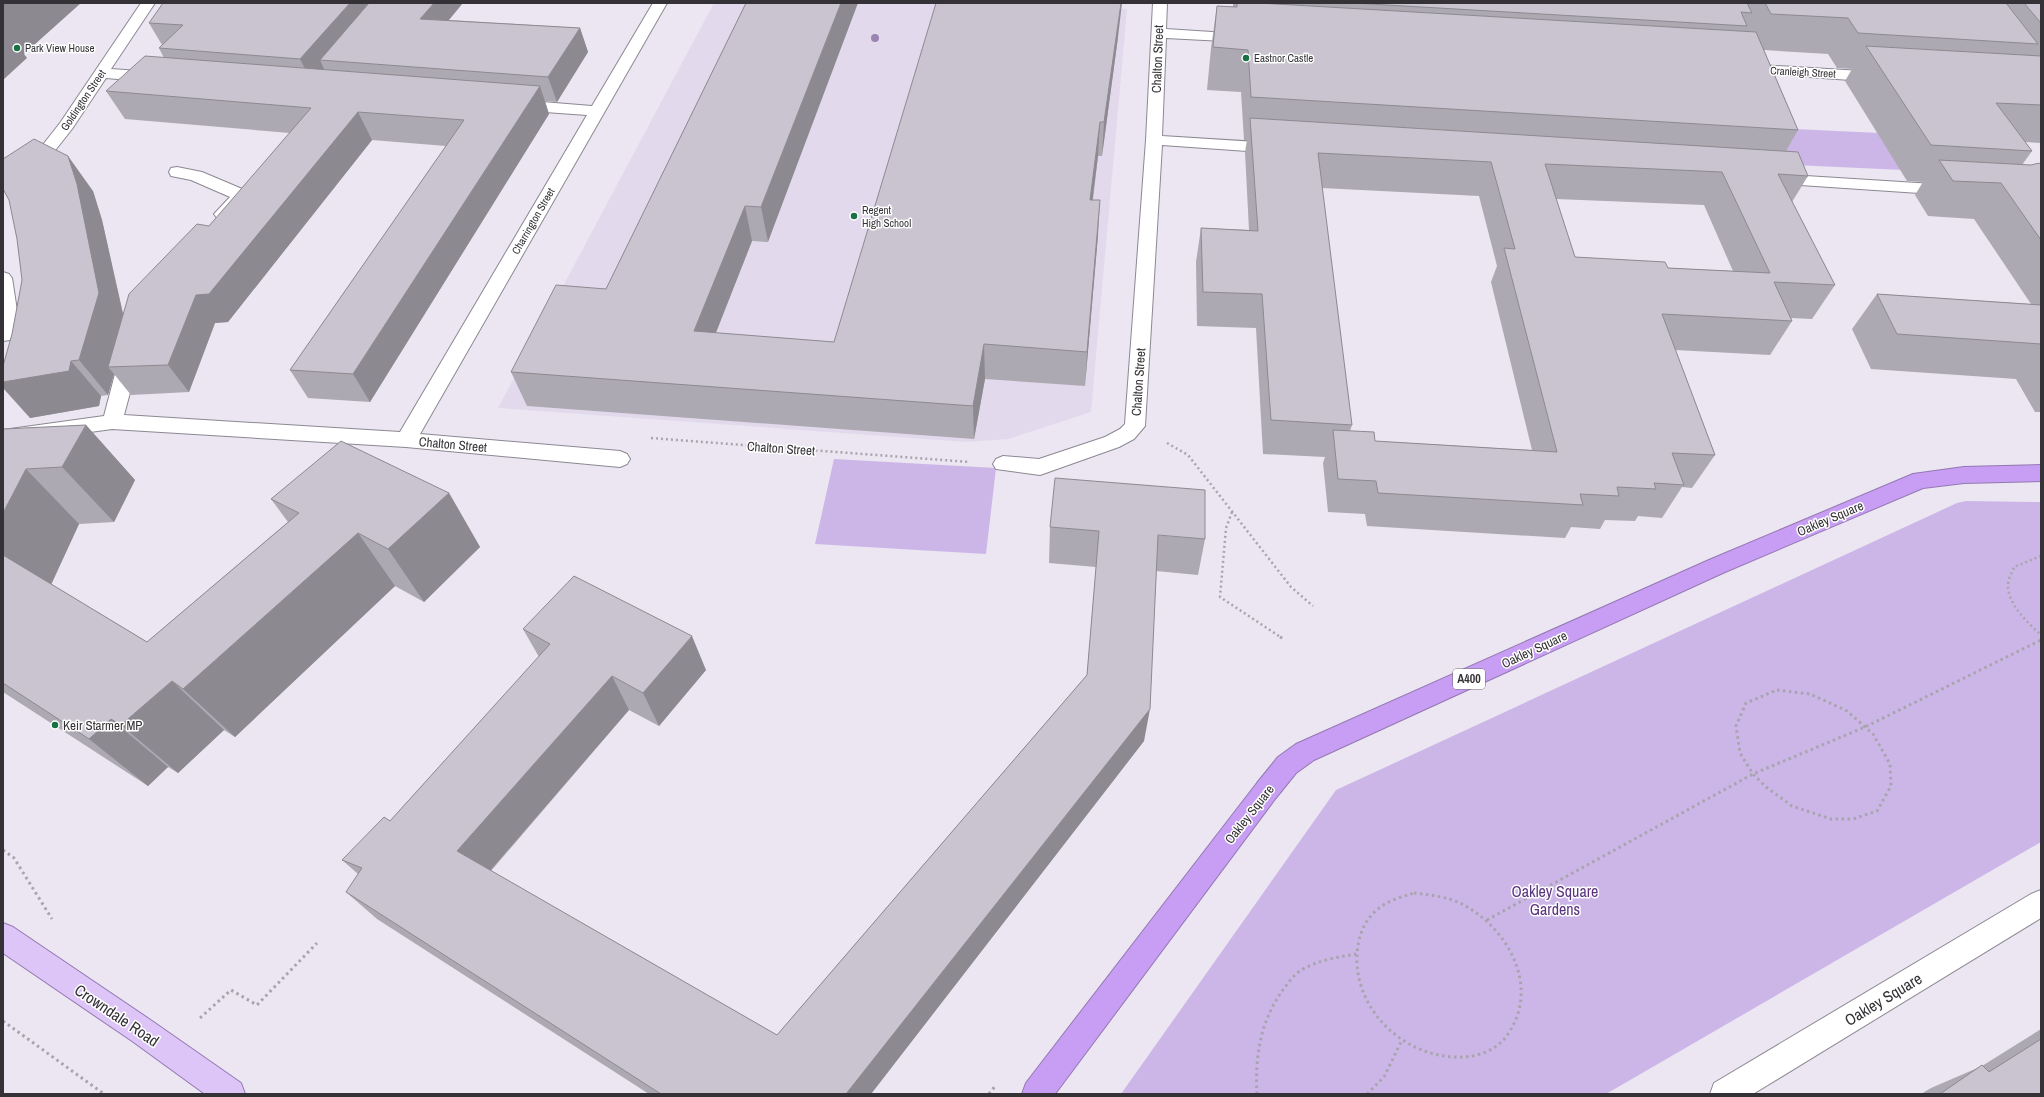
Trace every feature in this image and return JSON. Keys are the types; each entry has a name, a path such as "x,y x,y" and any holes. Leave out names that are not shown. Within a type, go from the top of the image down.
{"highway":[{"name":"Oakley Square","path":"1037,1094 1266,791 1288,765 1305,752 1717,566 1920,480 1964,475 2041,473"}],"main road":[{"name":"Crowndale Road","path":"3,937 142,1031 230,1094"}],"street":[{"name":"Goldington Street","path":"3,180 40,159 66,126 148,3"},
{"name":"Charrington Street","path":"406,440 660,3"},
{"name":"Chalton Street","path":"1003,464 1040,467 1112,442 1127,434 1135,426 1154,140 1160,3"},
{"path":"1158,33 1254,39"},
{"name":"Cranleigh Street","path":"1730,68 1751,63 1894,78"},
{"path":"101,73 170,79"},
{"path":"504,104 597,111"},
{"path":"1154,140 1286,148"},
{"path":"177,172 196,176 241,195 210,230"},
{"path":"1757,178 1964,191"},
{"path":"3,278 9,318 3,335"},
{"path":"112,422 134,342"},
{"name":"Chalton Street","path":"3,437 112,422 406,440 620,459"},
{"name":"Oakley Square","path":"1725,1094 2041,903"}],"path":[{"path":"1135,426 1188,455 1291,587 1313,606"},
{"name":"Chalton Street","path":"620,459 648,438 1003,464"},
{"path":"1232,511 1226,528 1220,597 1282,638"},
{"path":"2041,556 2014,567 2008,586 2016,608 2041,635"},
{"path":"1487,920 1753,774 1865,727 2041,640"},
{"path":"1776,690 1810,694 1847,711 1865,727 1873,734 1890,764 1891,786 1877,811 1853,819 1832,819 1792,806 1766,787 1753,774 1740,752 1736,726 1746,703 1776,690"},
{"path":"1414,894 1439,896 1464,905 1487,920 1506,942 1515,960 1518,967 1522,994 1518,1019 1505,1040 1484,1054 1458,1059 1429,1054 1402,1040 1381,1023 1367,1001 1358,977 1356,954 1360,931 1373,912 1392,900 1414,894"},
{"path":"200,1018 231,990 257,1005 317,943"},
{"path":"1257,1094 1256,1078 1258,1046 1264,1022 1286,985 1302,970 1308,967 1327,959 1356,954"},
{"path":"3,1021 104,1094"},
{"path":"1367,1094 1384,1077 1402,1040"}],"shaded area":[{"name":"Regent High School","path":"714,3 1079,3 1078,6 1127,9 1091,412 1008,439 967,442 498,408"}],"green space":[{"path":"1753,127 1901,134 1925,171 1772,164"},
{"path":"834,459 996,468 986,554 815,544"},
{"name":"Oakley Square Gardens","path":"1966,501 2041,502 2041,842 1606,1094 1121,1094 1336,790 1957,503"}],"building":[{"path":"163,3 350,3 300,59 159,48 183,25 149,23"},
{"path":"369,3 434,3 420,19 580,28 548,77 320,60"},
{"name":"Regent High School","path":"746,3 841,3 761,207 745,206 694,331 834,342 936,3 1121,3 1104,122 1100,122 1090,200 1100,200 1087,352 984,344 973,406 511,372 556,285 606,289"},
{"path":"1237,3 1259,3 1756,32 1798,130 1251,97 1248,50 1213,47 1217,6 1237,7"},
{"path":"1353,3 1747,3 1752,13 1741,12 1747,26"},
{"path":"1765,3 2006,3 2038,44 1858,33 1848,18 1771,14"},
{"path":"2024,3 2041,3 2041,23"},
{"path":"1866,46 2041,56 2041,105 1996,103 2032,151 1931,145"},
{"path":"145,56 540,86 353,374 290,370 464,120 358,112 209,294 196,295 168,365 108,367 129,294 197,224 209,226 311,108 106,91"},
{"path":"1250,118 1798,152 1808,176 1778,174 1835,285 1774,282 1792,321 1662,314 1715,455 1672,453 1684,485 1654,483 1656,489 1617,487 1619,496 1580,494 1583,505 1378,493 1376,481 1338,479 1333,430 1374,432 1375,441 1557,452 1504,248 1515,249 1491,162 1318,153 1352,425 1271,420 1262,294 1203,292 1201,228 1258,231","holes":["1545,164 1722,172 1770,273 1668,268 1665,262 1575,257"]},
{"path":"34,139 68,156 77,184 99,293 79,360 71,361 69,371 3,382 3,366 12,334 22,280 17,239 9,200 3,189 3,159"},
{"path":"1939,160 2031,165 2039,163 2041,165 2041,240 2001,183 1953,181"},
{"path":"1877,294 2041,305 2041,344 1897,334"},
{"path":"86,425 62,467 26,469 3,513 3,429"},
{"path":"341,441 449,493 388,549 358,533 183,689 172,681 121,725 111,719 89,739 3,683 3,555 147,642 299,513 271,499"},
{"path":"1055,478 1205,490 1205,539 1158,535 1150,709 846,1094 661,1094 346,892 362,868 342,860 384,817 390,821 550,644 523,629 574,576 692,636 643,693 612,676 457,851 777,1035 1087,675 1099,531 1050,527"},
{"path":"2041,1039 2041,1094 1940,1094 1982,1065 1989,1072"}],"place":[{"name":"Park View House","path":"17,48"},
{"name":"Eastnor Castle","path":"1246,58"},
{"name":"Regent High School","path":"854,216"},
{"name":"Keir Starmer MP","path":"55,725"}]}
